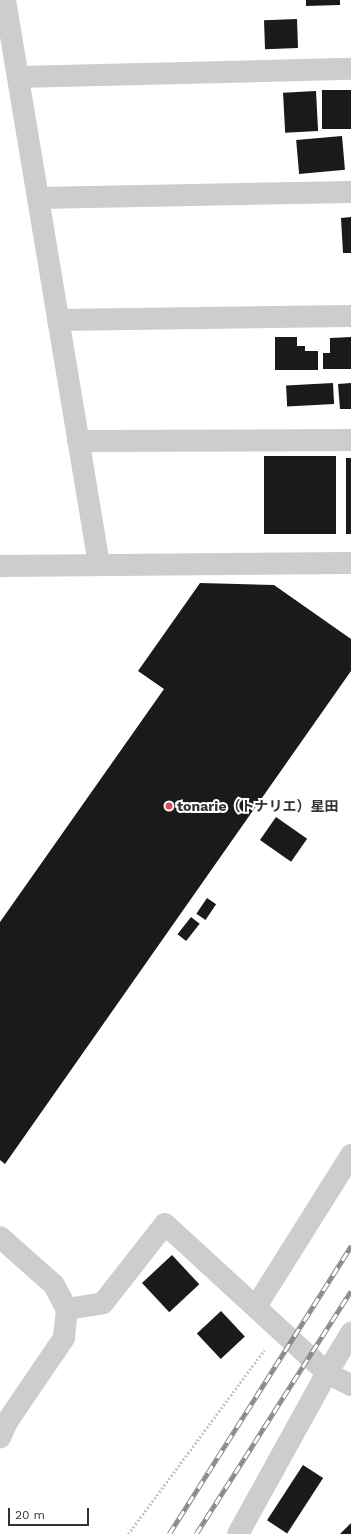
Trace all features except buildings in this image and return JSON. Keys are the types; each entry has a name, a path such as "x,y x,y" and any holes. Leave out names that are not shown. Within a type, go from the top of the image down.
{"street":[{"path":"5,0 99,564"},
{"path":"18,77 351,69"},
{"path":"38,198 351,192"},
{"path":"58,320 351,316"},
{"path":"78,442 351,440"},
{"path":"0,566 351,563"},
{"path":"257,1305 351,1155"},
{"path":"67,1309 103,1303 165,1224 257,1305 327,1373 351,1386"},
{"path":"0,1236 54,1285 67,1309 64,1338 2,1427"},
{"path":"238,1534 327,1373 351,1333"}],"path":[{"path":"128,1534 280,1329"}],"railway":[{"path":"169,1534 351,1246"},
{"path":"196,1534 351,1291"}],"place":[{"name":"tonarie（トナリエ）星田","path":"169,806"}]}
